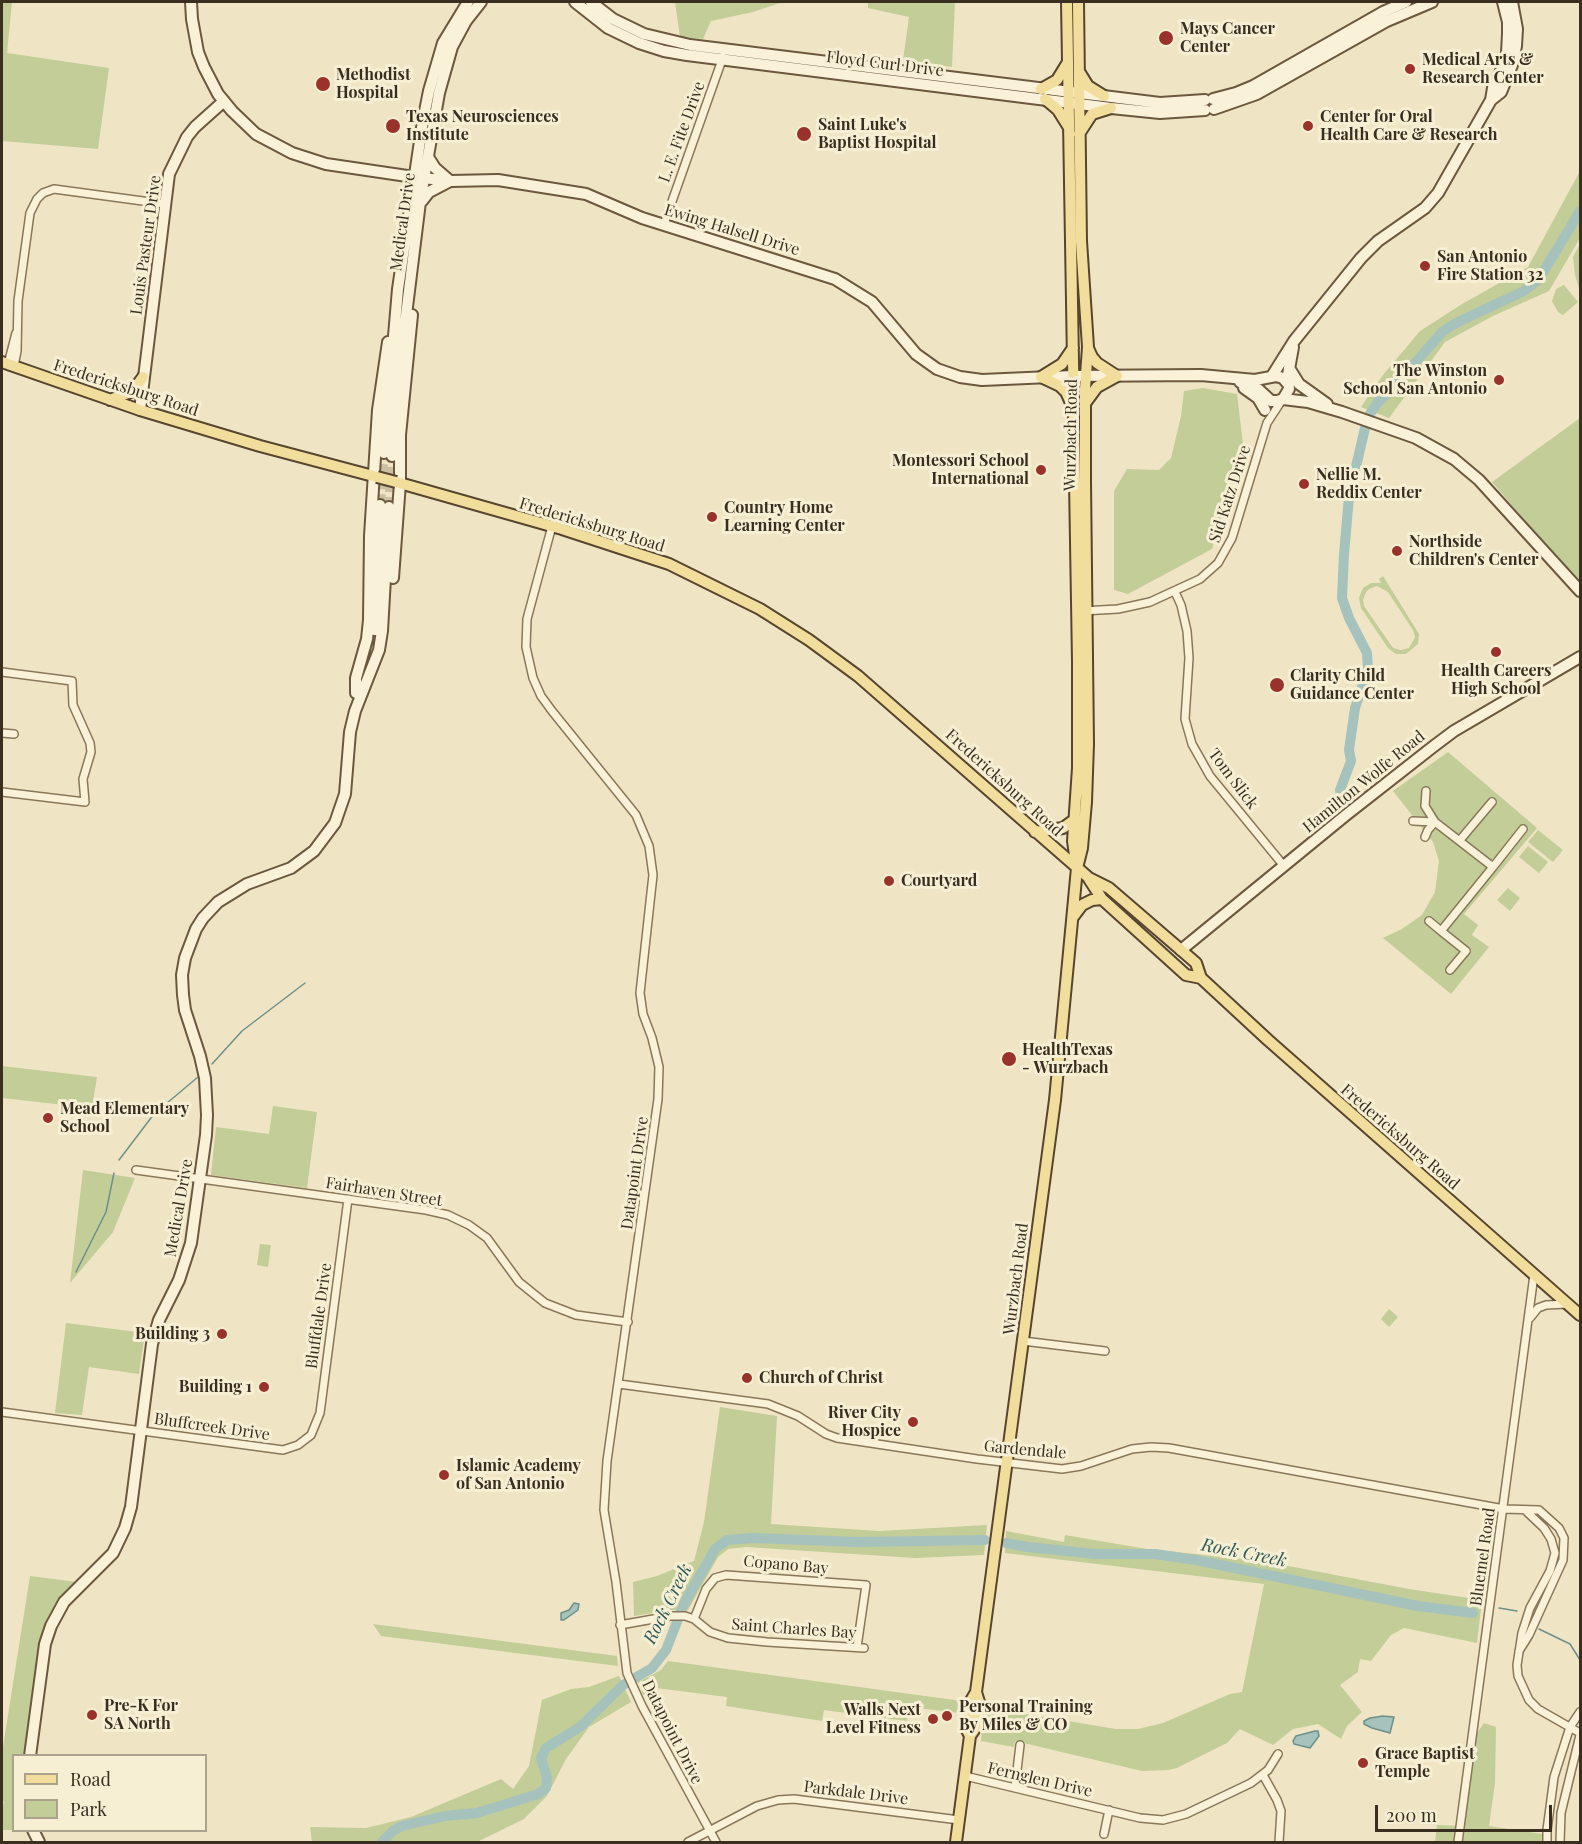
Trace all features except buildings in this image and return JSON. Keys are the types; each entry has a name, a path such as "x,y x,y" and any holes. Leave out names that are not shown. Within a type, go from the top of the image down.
{"main road":[{"name":"Wurzbach Road","path":"1067,2 1068,62 1074,98"},
{"name":"Wurzbach Road","path":"956,1842 970,1736 966,1728 969,1704 976,1692 1054,1100 1077,868 1082,848 1086,802 1088,744 1073,376 1074,98 1078,70 1078,2"},
{"path":"1068,62 1058,80 1043,94 1074,133 1092,114 1111,108"},
{"path":"1078,70 1085,83 1104,96"},
{"name":"Wurzbach Road","path":"1074,133 1088,347 1078,768 1073,842 1077,868"},
{"path":"1085,406 1095,389 1117,376 1097,363 1088,347"},
{"path":"1041,377 1062,364 1073,348"},
{"name":"Fredericksburg Road","path":"8,364 140,410 264,447 552,526 669,564 760,609 858,676 1077,868 1089,878 1109,888 1196,963 1201,978 1268,1040 1581,1315"},
{"path":"110,400 133,391 143,377"},
{"path":"1041,377 1060,386 1074,409"},
{"path":"1035,832 1063,828 1074,820"},
{"name":"Fredericksburg Road","path":"1089,878 1102,899 1186,975 1201,978"},
{"path":"1072,917 1082,905 1092,900 1102,899"},
{"path":"1160,951 1181,950"}],"street":[{"path":"191,2 198,52 211,82 224,101"},
{"name":"Medical Drive","path":"423,156 429,91 443,43 468,2"},
{"name":"Medical Drive","path":"415,202 410,285 388,455 399,289 423,156 452,47 466,21 481,2"},
{"name":"Floyd Curl Drive","path":"574,2 608,28 650,41 690,45 724,54 1074,98 1111,108 1160,113 1257,94 1406,2"},
{"name":"Floyd Curl Drive","path":"591,2 613,19 650,41"},
{"name":"Floyd Curl Drive","path":"1344,39 1432,2"},
{"path":"1265,395 1264,384 1294,341 1365,254 1378,241 1413,218 1432,200 1491,100 1501,92 1512,65 1516,45 1508,4"},
{"name":"L. E. Fite Drive","path":"664,224 724,54"},
{"name":"Floyd Curl Drive","path":"1074,98 1104,96 1160,103 1209,104"},
{"name":"Ewing Halsell Drive","path":"224,101 256,134 285,151 326,164 419,178 450,181 498,180 572,190 630,214 835,279 872,302 916,354 937,369 951,375 982,380 1073,376 1220,376 1255,380 1280,376 1305,397 1416,438 1454,459 1488,489 1578,589 1581,599"},
{"name":"Louis Pasteur Drive","path":"140,410 169,174 179,150 195,127 224,101"},
{"path":"423,156 450,181 415,202 392,173 407,167 423,156"},
{"path":"8,364 16,330 30,213 34,202 43,193 54,189 165,204"},
{"path":"355,711 378,672 388,634 400,435 411,331 410,285"},
{"path":"356,693 356,678 367,639 369,620 378,410 390,327 399,289"},
{"path":"1283,400 1288,393 1289,368 1294,341"},
{"path":"1289,368 1294,380 1337,410"},
{"name":"Ewing Halsell Drive","path":"1220,376 1249,385 1275,402 1283,400 1308,402 1337,410"},
{"path":"1231,380 1258,399 1265,410"},
{"name":"Sid Katz Drive","path":"1265,395 1267,423"},
{"name":"Sid Katz Drive","path":"1082,611 1129,607 1150,602 1200,579 1218,563 1235,530 1267,423 1283,400"},
{"name":"Medical Drive","path":"30,1754 48,1634 64,1602 113,1553 121,1538 130,1507 152,1344 159,1320 179,1280 191,1242 207,1135 207,1101 200,1056 185,1010 183,995 183,967 188,948 203,918 218,902 247,884 291,868 314,851 328,834 339,813 345,794 350,732 355,711 379,651 382,631 385,505 376,624 356,693 355,711"},
{"name":"Datapoint Drive","path":"552,526 527,619 526,647 533,678 541,696 552,711 636,815 649,846 652,868 640,993 643,1014 656,1052 660,1077 604,1502 627,1673 633,1689 716,1842"},
{"name":"Tom Slick","path":"1174,592 1180,604 1187,631 1190,658 1185,719 1192,744 1210,776 1284,866"},
{"name":"Hamilton Wolfe Road","path":"1181,950 1447,736 1580,657"},
{"path":"2,672 72,681 73,705 90,743 91,752 83,779 85,802 2,792"},
{"path":"2,733 14,734"},
{"path":"1426,791 1425,806 1435,822 1493,867"},
{"path":"1460,840 1492,802"},
{"path":"1413,821 1435,822"},
{"path":"1425,837 1435,822"},
{"path":"1441,931 1523,829"},
{"path":"1429,921 1466,951 1450,970"},
{"name":"Fairhaven Street","path":"136,1170 426,1210 459,1219 486,1238 519,1282 546,1303 576,1315 627,1322"},
{"name":"Bluffdale Drive","path":"311,1435 320,1413 348,1199"},
{"name":"Bluemel Road","path":"1458,1842 1534,1275"},
{"path":"1529,1320 1534,1312 1544,1306 1567,1304"},
{"path":"1023,1341 1105,1351"},
{"name":"Gardendale","path":"619,1384 768,1404 798,1416 826,1434 845,1440 1007,1463 1072,1468 1132,1449 1169,1448 1504,1509 1539,1510 1559,1528 1565,1549 1560,1568 1529,1635 1519,1651"},
{"name":"Bluffcreek Drive","path":"2,1412 283,1449 298,1445 311,1435"},
{"path":"1526,1511 1544,1528 1551,1539 1555,1553 1550,1571 1530,1608 1522,1633 1517,1665 1518,1676 1529,1700 1538,1709 1581,1734 1561,1813 1560,1842"},
{"name":"Copano Bay","path":"694,1619 706,1589 715,1578 726,1575 866,1585 860,1647"},
{"name":"Saint Charles Bay","path":"620,1625 685,1616 694,1619 710,1632 721,1636 767,1642 860,1647"},
{"path":"1547,1842 1554,1777 1570,1726 1581,1712"},
{"path":"1015,1787 1020,1745"},
{"name":"Fernglen Drive","path":"964,1776 1148,1819 1171,1819 1251,1783 1263,1775 1278,1754"},
{"path":"1263,1775 1281,1811 1280,1842"},
{"name":"Parkdale Drive","path":"688,1842 757,1806 794,1798 959,1820"},
{"name":"Fernglen Drive","path":"1104,1833 1109,1810"}],"green space":[{"path":"2,2 12,2 7,53 109,68 98,149 2,141"},
{"path":"675,2 783,2 753,12 711,21 703,39 680,37"},
{"path":"868,2 955,2 952,67 903,60 909,17 868,8"},
{"path":"1580,171 1580,238 1549,291 1493,316 1445,342 1389,418 1361,407 1383,375 1420,331 1462,304 1528,267"},
{"path":"1580,244 1580,292 1573,257"},
{"path":"1564,285 1578,302 1563,315 1558,312 1552,301 1556,289"},
{"path":"1203,388 1237,394 1243,444 1212,549 1128,594 1114,590 1114,491 1127,469 1159,470 1171,458 1181,416 1184,391"},
{"path":"1580,418 1580,585 1492,482"},
{"path":"1383,576 1419,634 1418,644 1406,654 1396,654 1388,648 1361,608 1359,598 1363,588 1371,583 1381,583 1379,579","holes":["1377,586 1388,592 1413,630 1415,637 1409,648 1401,650 1393,648 1364,606 1363,600 1369,589"]},
{"path":"1448,752 1537,828 1464,914 1478,925 1472,935 1489,947 1451,994 1383,938 1402,929 1422,915 1435,892 1439,861 1433,842 1393,791"},
{"path":"1538,830 1563,850 1553,862 1528,842"},
{"path":"1528,846 1548,862 1539,873 1519,857"},
{"path":"1508,888 1520,898 1510,911 1497,900"},
{"path":"2,1066 97,1077 92,1108 2,1098"},
{"path":"273,1106 317,1112 307,1188 211,1175 216,1127 269,1134"},
{"path":"83,1170 135,1178 113,1232 70,1283"},
{"path":"260,1244 271,1245 268,1267 257,1265"},
{"path":"1389,1309 1398,1317 1389,1327 1381,1319"},
{"path":"66,1323 145,1333 139,1374 89,1367 82,1415 55,1413"},
{"path":"720,1407 777,1416 771,1524 879,1531 987,1525 984,1555 915,1558 746,1547 728,1549 718,1557 688,1610 634,1616 633,1582 657,1576 694,1561 704,1522"},
{"path":"1006,1531 1064,1542 1065,1535 1147,1549 1262,1561 1409,1589 1482,1600 1477,1643 1404,1628 1391,1635 1371,1661 1360,1659 1358,1672 1340,1685 1362,1712 1347,1726 1341,1739 1318,1724 1293,1729 1273,1745 1240,1729 1227,1743 1177,1768 1142,1771 1015,1741 1014,1747 981,1741 984,1707 1116,1729 1138,1729 1163,1723 1230,1694 1242,1692 1264,1584 1005,1553"},
{"path":"30,1576 77,1582 61,1599 36,1676 25,1754 12,1754 12,1830 2,1830 4,1801 2,1801 2,1753"},
{"path":"373,1624 617,1656 618,1666 381,1636"},
{"path":"668,1661 962,1701 960,1713 909,1707 907,1721 824,1710 822,1721 726,1706 727,1697 656,1688 643,1695 638,1682 661,1670"},
{"path":"619,1676 631,1702 589,1727 566,1759 547,1796 524,1819 477,1842 312,1842 310,1827 366,1828 411,1817 501,1779 513,1789 529,1766 542,1700 571,1689 589,1687"},
{"path":"1484,1723 1496,1727 1495,1783 1489,1826 1542,1834 1543,1842 1435,1842 1437,1825 1462,1826 1475,1736"}],"water":[{"path":"574,1603 579,1604 578,1610 561,1620 561,1613 569,1610"},
{"path":"1394,1717 1390,1733 1364,1724 1364,1721 1370,1718"},
{"path":"1318,1731 1319,1736 1310,1748 1294,1744 1296,1736"}],"waterway":[{"path":"1370,414 1378,402 1443,331 1524,291 1539,279 1580,211"},
{"path":"1341,796 1340,790 1351,761 1349,750 1355,708 1368,669 1367,653 1349,618 1342,598 1349,497 1365,428"},
{"path":"212,1064 242,1031 305,983"},
{"path":"119,1160 154,1114 198,1077"},
{"path":"76,1272 106,1212 114,1173"},
{"name":"Rock Creek","path":"382,1842 394,1830 402,1826 445,1816 477,1813 538,1794 546,1788 547,1778 541,1758 546,1748 580,1727 623,1685 652,1668 666,1650 684,1604 715,1549 727,1540 753,1538 858,1542 985,1540"},
{"name":"Rock Creek","path":"1006,1543 1095,1554 1155,1554 1196,1560 1418,1606 1473,1613"},
{"name":"Rock Creek","path":"1499,1608 1517,1611"},
{"name":"Rock Creek","path":"1539,1629 1570,1644 1580,1660"}],"tunnel":[{"path":"380,504 384,453"},
{"path":"389,507 392,456"}],"place":[{"name":"Mays Cancer Center","path":"1166,38"},
{"name":"Medical Arts & Research Center","path":"1410,69"},
{"name":"Methodist Hospital","path":"323,84"},
{"name":"Texas Neurosciences Institute","path":"393,126"},
{"name":"Center for Oral Health Care & Research","path":"1308,126"},
{"name":"Saint Luke's Baptist Hospital","path":"804,134"},
{"name":"San Antonio Fire Station 32","path":"1425,266"},
{"name":"The Winston School San Antonio","path":"1499,380"},
{"name":"Montessori School International","path":"1041,470"},
{"name":"Nellie M. Reddix Center","path":"1304,484"},
{"name":"Country Home Learning Center","path":"712,517"},
{"name":"Northside Children's Center","path":"1397,551"},
{"name":"Health Careers High School","path":"1496,652"},
{"name":"Clarity Child Guidance Center","path":"1277,685"},
{"name":"Courtyard","path":"889,881"},
{"name":"HealthTexas - Wurzbach","path":"1009,1059"},
{"name":"Mead Elementary School","path":"48,1118"},
{"name":"Building 3","path":"222,1334"},
{"name":"Church of Christ","path":"747,1378"},
{"name":"Building 1","path":"264,1387"},
{"name":"River City Hospice","path":"913,1422"},
{"name":"Islamic Academy of San Antonio","path":"444,1475"},
{"name":"Pre-K For SA North","path":"92,1715"},
{"name":"Personal Training By Miles & CO","path":"947,1716"},
{"name":"Walls Next Level Fitness","path":"933,1719"},
{"name":"Grace Baptist Temple","path":"1363,1763"}]}
